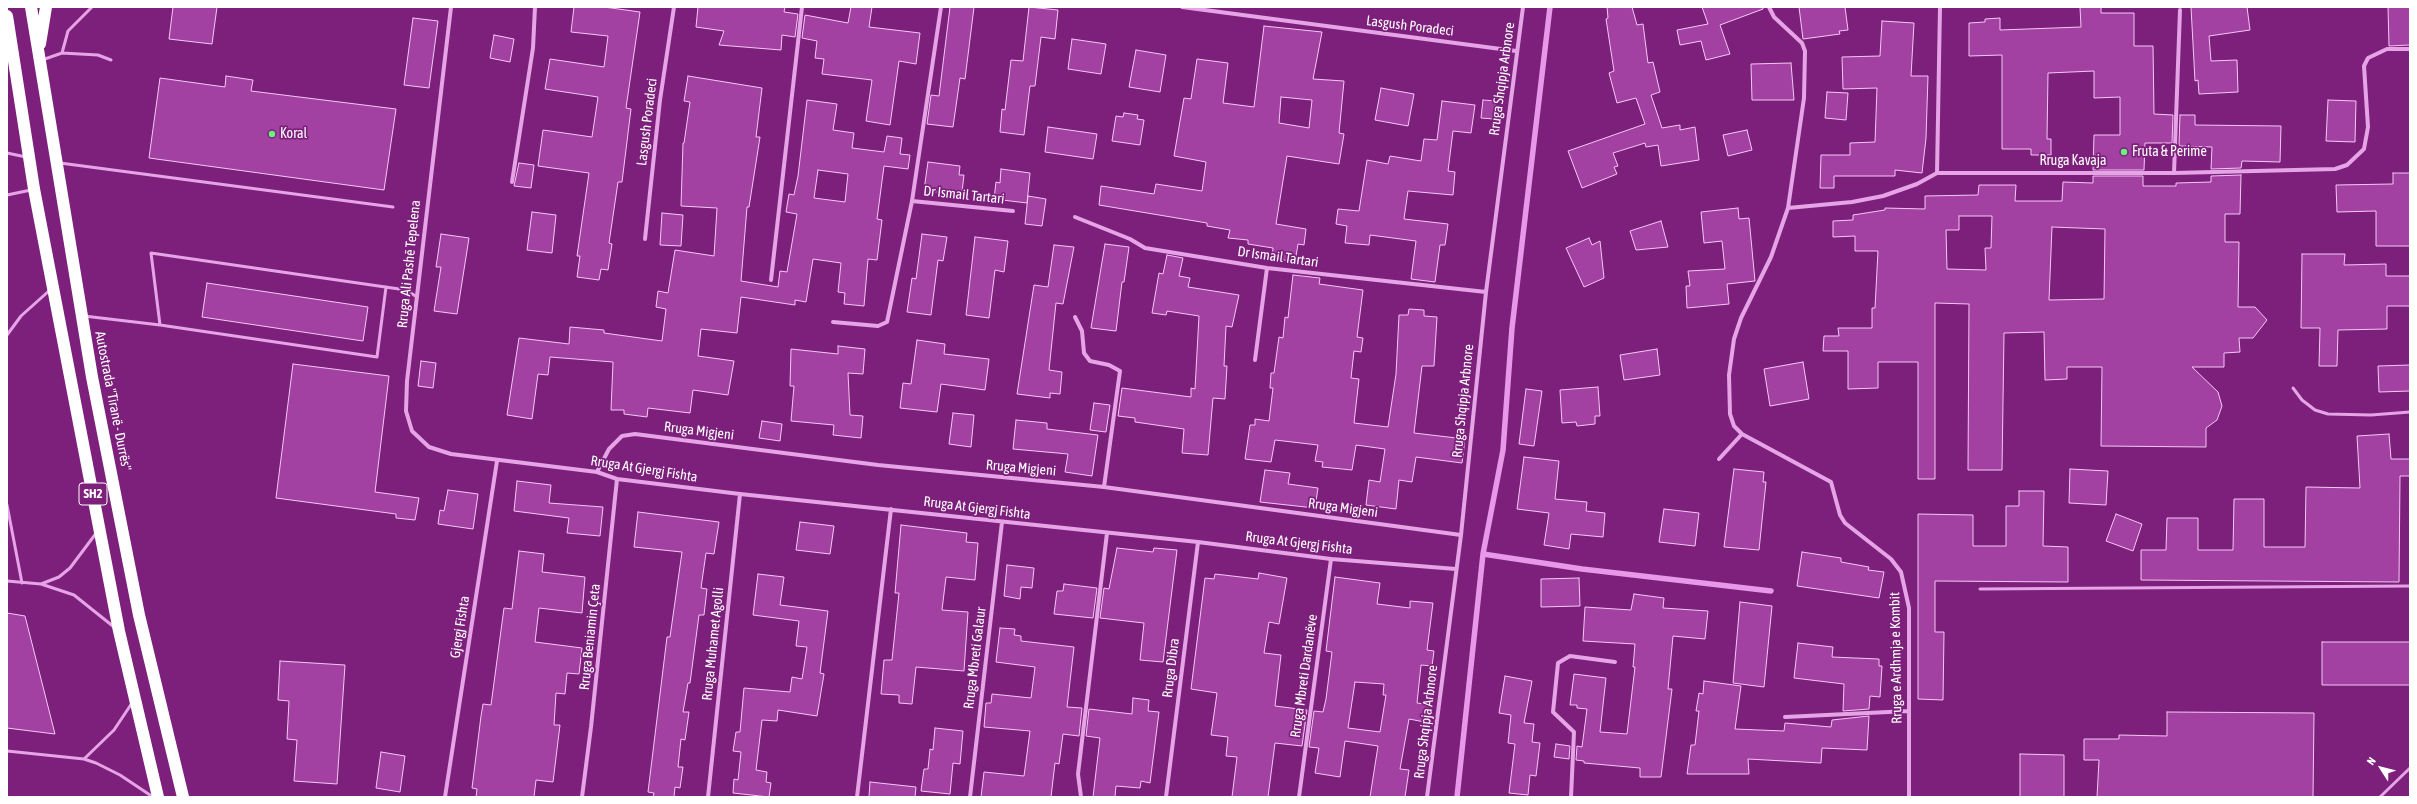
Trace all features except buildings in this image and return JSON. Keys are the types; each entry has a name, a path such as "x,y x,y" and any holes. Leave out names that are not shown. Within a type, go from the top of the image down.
{"highway":[{"name":"Autostrada \"Tiranë - Durrës\"","path":"31,7 82,315 139,614 183,797"},
{"path":"40,57 46,7"},
{"name":"SH2","path":"7,18 34,189 99,528 119,631 158,797"}],"street":[{"name":"Rruga Ali Pashë Tepelena","path":"450,7 417,297 406,411 412,432 430,448 451,454 497,461"},
{"path":"512,182 533,48 535,7"},
{"name":"Lasgush Poradeci","path":"645,239 660,100 674,7"},
{"path":"771,280 802,7"},
{"path":"833,322 878,326 887,322 892,310 912,201 941,7"},
{"name":"Lasgush Poradeci","path":"1182,7 1516,51"},
{"name":"Rruga Shqipja Arbnore","path":"1427,797 1461,535 1486,292 1516,51 1523,7"},
{"name":"Rruga e Ardhmja e Kombit","path":"1769,7 1774,17 1802,44 1805,51 1804,98 1788,208 1771,257 1741,318 1734,339 1730,375 1730,414 1734,426 1742,434 1831,482 1840,515 1845,523 1891,558 1902,572 1909,608 1909,797"},
{"path":"1937,173 1940,7"},
{"path":"2174,173 2180,10"},
{"name":"Rruga Kavaja","path":"1788,208 1852,202 1883,196 1917,184 1937,173 2174,173 2319,170 2347,166 2364,149 2367,137 2368,106 2364,66 2368,58 2387,49 2410,49"},
{"name":"Dr Ismail Tartari","path":"912,201 1013,211"},
{"name":"Dr Ismail Tartari","path":"1075,218 1130,239 1145,248 1267,268 1486,292"},
{"path":"1255,360 1267,268"},
{"path":"1075,317 1082,331 1084,353 1090,361 1109,365 1120,370 1104,487"},
{"name":"Rruga Migjeni","path":"597,472 609,449 622,436 635,434 878,465 1104,487 1461,535"},
{"path":"1719,459 1742,434"},
{"name":"Rruga At Gjergj Fishta","path":"497,461 597,472 617,479 740,494 1198,542 1331,559 1456,569"},
{"name":"Gjergj Fishta","path":"445,797 497,461"},
{"name":"Rruga Beniamin Çeta","path":"582,797 592,727 617,479"},
{"name":"Rruga Muhamet Agolli","path":"708,797 740,494"},
{"path":"857,797 890,509"},
{"name":"Rruga Mbreti Galaur","path":"970,797 1002,522"},
{"path":"1081,797 1078,774 1107,533"},
{"name":"Rruga Dibra","path":"1166,797 1198,542"},
{"name":"Rruga Mbreti Dardanëve","path":"1299,797 1331,559"},
{"path":"1571,797 1574,732 1553,712 1558,663 1570,656 1616,662"},
{"path":"1785,717 1909,712"}],"lane":[{"path":"62,53 68,31 92,7"},
{"path":"40,57 62,53 98,55 111,60"},
{"path":"7,154 29,158"},
{"path":"57,162 393,207"},
{"path":"7,195 34,189"},
{"path":"160,325 151,254 406,290 417,297"},
{"path":"82,315 377,357 386,287"},
{"path":"7,335 21,316 53,288"},
{"path":"2292,388 2302,400 2315,410 2328,414 2371,415 2410,412"},
{"path":"7,505 22,583"},
{"path":"41,584 59,577 70,568 99,528"},
{"path":"7,581 41,584 74,595 119,631"},
{"path":"1980,589 2410,586"},
{"path":"84,759 114,730 135,700"},
{"path":"7,751 84,759 113,771 153,797"},
{"path":"2380,797 2410,768"}],"waterway":[{"path":"1457,797 1483,554 1503,450 1512,328 1550,7"},
{"path":"1483,554 1582,569 1771,591"}],"place":[{"name":"Koral","path":"272,134"},
{"name":"Fruta & Perime","path":"2124,152"}]}
